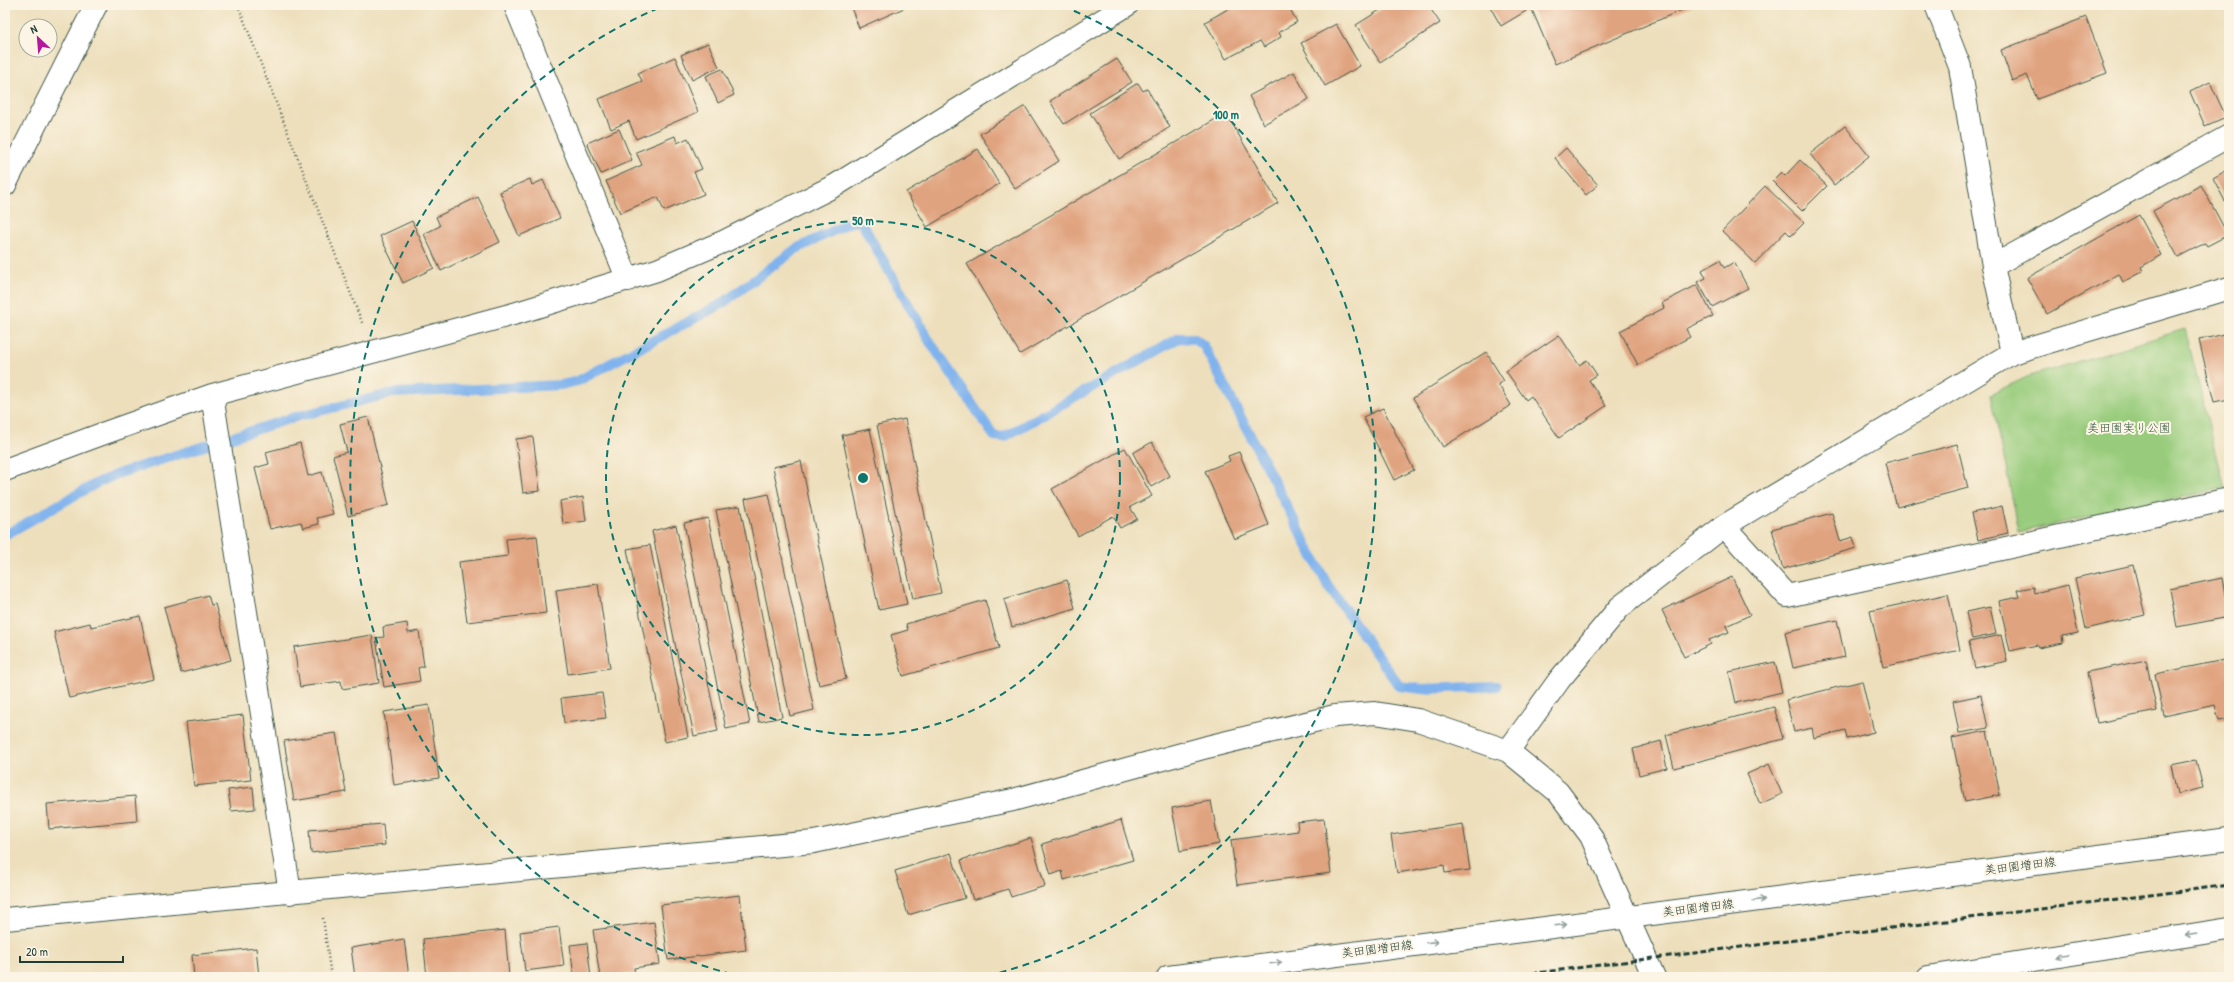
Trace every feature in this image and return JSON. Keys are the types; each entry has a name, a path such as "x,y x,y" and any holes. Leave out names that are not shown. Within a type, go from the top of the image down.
{"street":[{"path":"5,185 96,5"},
{"path":"515,5 628,280"},
{"path":"1936,5 1960,67 1993,266 2012,353"},
{"path":"5,470 102,434 212,396 374,353 628,280 725,241 836,185 1124,6"},
{"path":"1993,266 2229,136"},
{"path":"1508,751 1560,679 1620,607 1724,526 2012,353 2229,288"},
{"path":"212,396 290,893"},
{"path":"1724,526 1787,596 2229,499"},
{"path":"5,919 814,842 1012,800 1207,747 1335,716 1376,713 1418,720 1508,751 1558,792 1591,836 1629,917 1654,977"},
{"name":"美田園増田線","path":"1168,977 2229,839"},
{"path":"1928,977 2229,929"}],"path":[{"path":"238,5 374,353"},
{"path":"319,890 331,977"}],"green space":[{"name":"美田園実り公園","path":"2185,329 2225,488 2019,532 1991,394 2027,377"}],"building":[{"path":"850,5 903,5 904,8 859,28"},
{"path":"1235,5 1288,5 1297,22 1279,32 1281,37 1264,47 1260,41 1226,59 1205,22"},
{"path":"1388,5 1428,5 1440,23 1380,62 1356,25"},
{"path":"1489,5 1522,5 1526,11 1501,26"},
{"path":"1530,5 1694,5 1555,64"},
{"path":"2086,17 2107,73 2037,99 2027,75 2012,81 2001,50"},
{"path":"1336,24 1360,66 1325,86 1301,43"},
{"path":"708,43 719,67 692,80 681,55"},
{"path":"675,57 698,112 636,139 629,121 611,129 599,99 642,81 638,73"},
{"path":"1117,59 1132,82 1064,124 1050,101"},
{"path":"722,69 734,95 718,103 706,76"},
{"path":"1294,72 1309,99 1264,124 1249,96"},
{"path":"2210,82 2226,117 2205,126 2190,92"},
{"path":"1138,83 1143,91 1147,89 1170,127 1119,159 1090,113"},
{"path":"1025,106 1059,161 1015,189 980,134"},
{"path":"1226,113 1278,203 1020,354 967,264"},
{"path":"1845,126 1869,156 1834,185 1810,154"},
{"path":"619,129 632,160 601,174 587,143"},
{"path":"675,136 677,143 688,138 702,169 694,172 704,194 664,211 658,197 620,213 606,181 642,165 636,152"},
{"path":"1566,148 1598,185 1586,195 1555,158"},
{"path":"978,149 999,184 927,227 906,192"},
{"path":"1800,160 1827,186 1802,211 1772,181 1781,172 1785,176"},
{"path":"2229,169 2229,209 2213,178"},
{"path":"530,179 532,185 543,180 560,218 519,236 500,192"},
{"path":"2201,185 2228,235 2207,246 2205,243 2178,257 2153,211"},
{"path":"1765,186 1804,223 1791,236 1786,231 1755,263 1722,231"},
{"path":"478,197 500,242 441,271 424,234 440,226 436,217"},
{"path":"2139,215 2161,255 2141,267 2143,271 2123,282 2119,274 2047,314 2027,278"},
{"path":"412,221 434,268 403,283 380,236"},
{"path":"1720,260 1724,268 1734,262 1748,288 1712,307 1698,282 1706,278 1702,270"},
{"path":"1697,285 1713,316 1686,329 1690,337 1638,365 1620,331 1664,308 1662,303"},
{"path":"2229,333 2229,399 2214,402 2199,340"},
{"path":"1559,335 1579,365 1587,360 1597,375 1589,380 1606,406 1559,438 1531,396 1526,400 1506,371"},
{"path":"1486,352 1504,381 1498,384 1511,405 1443,447 1413,398"},
{"path":"1383,408 1414,470 1394,480 1363,417"},
{"path":"368,417 389,505 348,516 333,456 347,452 340,424"},
{"path":"905,419 941,593 913,599 877,425"},
{"path":"870,429 907,604 879,610 842,435"},
{"path":"533,437 540,491 523,493 516,439"},
{"path":"1152,442 1170,476 1151,487 1133,453"},
{"path":"300,443 308,476 322,472 333,514 317,518 319,524 303,528 301,522 270,529 255,468 269,464 266,452"},
{"path":"1957,444 1968,488 1897,507 1885,463"},
{"path":"1125,448 1152,496 1130,507 1137,519 1120,528 1113,516 1078,536 1052,489"},
{"path":"1239,452 1269,525 1234,539 1205,471 1230,461 1228,456"},
{"path":"801,461 846,679 819,685 773,467"},
{"path":"769,494 814,710 790,716 745,499"},
{"path":"583,497 586,521 563,524 560,501"},
{"path":"740,506 782,717 759,722 716,510"},
{"path":"2002,506 2008,533 1978,540 1972,513"},
{"path":"1832,513 1840,541 1853,537 1856,548 1783,569 1772,529"},
{"path":"708,518 750,724 726,729 684,523"},
{"path":"676,525 718,731 694,736 652,531"},
{"path":"537,536 546,613 467,622 459,562 508,556 506,539"},
{"path":"650,545 688,737 665,742 627,549"},
{"path":"2133,565 2145,615 2086,629 2075,578"},
{"path":"1732,577 1750,615 1726,626 1729,632 1709,640 1711,644 1684,657 1662,610"},
{"path":"2222,578 2229,617 2177,627 2170,589"},
{"path":"1067,580 1075,608 1012,627 1004,599"},
{"path":"598,584 610,668 568,674 556,590"},
{"path":"2068,585 2078,633 2062,636 2063,643 2038,648 2037,645 2010,651 1999,601 2019,597 2017,590 2033,587 2034,593"},
{"path":"1948,594 1960,650 1883,667 1870,611"},
{"path":"208,595 211,605 215,604 231,660 181,673 164,607"},
{"path":"985,600 999,648 903,676 891,635 908,630 906,624"},
{"path":"1990,607 1996,634 1972,639 1966,612"},
{"path":"140,616 154,679 69,698 54,632 90,623 91,627"},
{"path":"1837,620 1845,657 1793,668 1785,632"},
{"path":"407,623 408,633 419,631 424,666 418,668 420,681 384,687 376,638 384,637 383,627"},
{"path":"372,635 379,683 342,689 341,681 300,687 294,647"},
{"path":"2001,635 2007,661 1975,668 1969,642"},
{"path":"2229,659 2229,719 2219,721 2215,705 2164,716 2155,674"},
{"path":"2146,660 2157,711 2097,723 2087,672"},
{"path":"1775,662 1782,692 1736,703 1729,672"},
{"path":"1862,681 1874,732 1847,739 1845,730 1814,738 1812,728 1794,732 1786,700"},
{"path":"602,693 606,718 564,723 561,698"},
{"path":"1981,695 1988,728 1959,733 1953,701"},
{"path":"429,705 439,778 394,785 384,712"},
{"path":"1774,707 1783,739 1674,768 1666,735"},
{"path":"243,715 251,780 194,786 186,722"},
{"path":"1987,731 2000,795 1965,802 1952,738"},
{"path":"336,733 346,792 294,801 284,741"},
{"path":"1661,741 1667,768 1639,775 1633,749"},
{"path":"2196,760 2203,788 2177,794 2171,765"},
{"path":"1769,764 1782,794 1760,804 1747,774"},
{"path":"253,787 255,809 231,811 228,790"},
{"path":"135,796 137,821 49,829 47,804"},
{"path":"1211,801 1219,844 1180,851 1172,808"},
{"path":"1324,819 1331,873 1237,885 1231,840 1298,831 1297,822"},
{"path":"1121,820 1133,860 1064,880 1062,871 1051,875 1042,844"},
{"path":"383,824 385,845 311,853 309,830"},
{"path":"1463,824 1470,870 1445,873 1444,865 1397,873 1391,835"},
{"path":"1031,838 1045,886 1011,897 1008,889 973,900 961,860"},
{"path":"951,853 965,898 908,915 895,871"},
{"path":"740,895 746,950 668,960 661,905"},
{"path":"654,922 660,964 634,968 635,974 600,977 593,930"},
{"path":"559,927 564,966 525,971 520,932"},
{"path":"505,930 509,977 427,977 423,939"},
{"path":"404,939 409,977 355,977 351,948"},
{"path":"587,943 591,977 574,977 570,945"},
{"path":"256,948 259,977 194,977 192,955"}],"waterway":[{"path":"5,535 97,483 120,473 295,417 393,393 561,385 578,381 723,303 796,249 853,221 861,222 930,342 994,436 1004,437 1179,338 1195,339 1204,346 1327,584 1399,686 1422,689 1497,686"}],"railway":[{"path":"1505,977 2229,885"}]}
